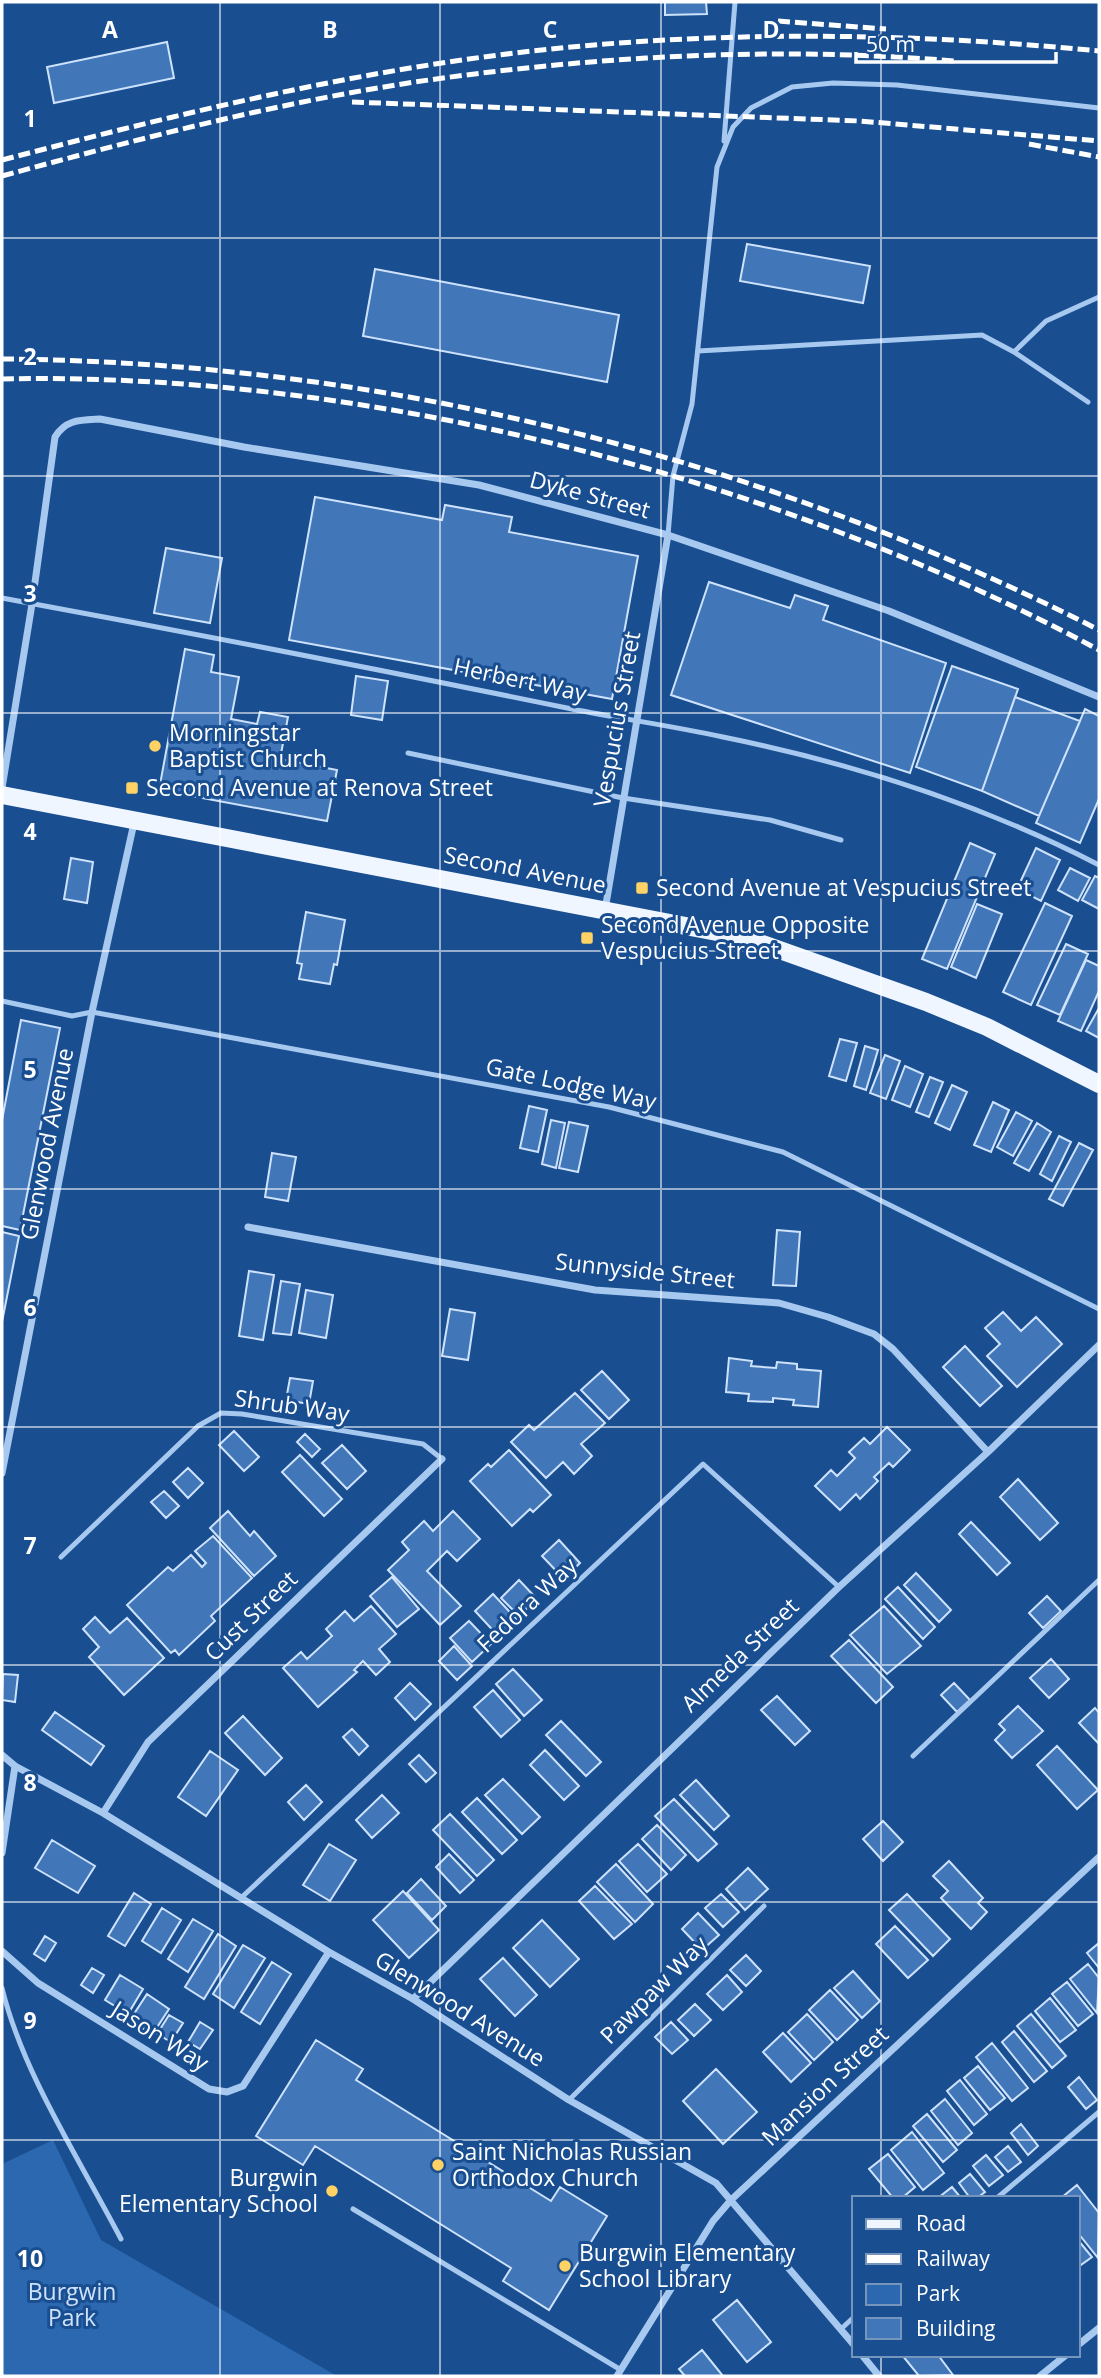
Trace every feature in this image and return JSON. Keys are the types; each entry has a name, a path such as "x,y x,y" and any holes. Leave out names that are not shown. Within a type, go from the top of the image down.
{"main road":[{"name":"Second Avenue","path":"2,795 743,937 844,971 987,1027 1099,1084"}],"street":[{"name":"Dyke Street","path":"32,604 55,437 68,423 100,419 244,447 479,485 668,535 889,611 1099,697"},
{"name":"Vespucius Street","path":"605,910 623,798 639,723 668,535"},
{"path":"2,788 32,604"},
{"name":"Glenwood Avenue","path":"2,1473 93,1012 134,822"},
{"name":"Sunnyside Street","path":"248,1227 595,1290 779,1303 828,1317 874,1334 893,1349 988,1452"},
{"name":"Almeda Street","path":"413,1999 839,1587 988,1452 1099,1345"},
{"name":"Cust Street","path":"103,1813 148,1742 442,1459"},
{"name":"Glenwood Avenue","path":"2,1755 15,1766 103,1813 329,1952 413,1999 569,2100 716,2183 852,2343"},
{"path":"2,1853 15,1766"},
{"name":"Mansion Street","path":"619,2373 713,2221 732,2200 1099,1857"},
{"name":"Jason Way","path":"2,1951 38,1983 209,2089 219,2092 243,2086 329,1952"},
{"path":"1080,2343 1099,2328"},
{"path":"864,2357 878,2376"},
{"path":"1040,2376 1064,2357"}],"lane":[{"path":"724,145 735,2"},
{"path":"668,535 673,476 689,418 698,351 717,167 733,127 751,108 782,90 810,84 897,85 1099,108"},
{"path":"1014,352 1046,321 1099,297"},
{"path":"698,351 982,335 1014,352 1088,402"},
{"name":"Herbert Way","path":"2,598 219,636 639,723 723,737 870,776 1007,822 1099,864"},
{"path":"408,753 623,798 770,820 841,840"},
{"name":"Gate Lodge Way","path":"2,1001 72,1016 93,1012 609,1107 783,1152 1099,1309"},
{"name":"Shrub Way","path":"61,1557 198,1426 221,1413 242,1414 423,1444 442,1459"},
{"name":"Fedora Way","path":"242,1897 703,1464 839,1587"},
{"path":"913,1756 1099,1580"},
{"name":"Pawpaw Way","path":"569,2100 764,1906"},
{"path":"2,1988 7,2008 38,2080 121,2239"},
{"path":"999,2196 1099,2112"},
{"path":"353,2209 619,2373"},
{"path":"841,2329 852,2319"}],"green space":[{"name":"Burgwin Park","path":"53,2140 101,2240 337,2376 2,2376 2,2164"}],"building":[{"path":"665,2 706,2 707,14 665,15"},
{"path":"167,42 174,78 54,103 47,67"},
{"path":"747,244 870,266 863,303 740,281"},
{"path":"375,269 619,315 607,382 363,336"},
{"path":"315,497 442,520 445,505 512,517 509,532 638,556 612,699 289,640"},
{"path":"166,548 222,558 210,623 154,613"},
{"path":"709,582 790,608 795,595 828,606 823,620 946,663 910,773 671,695"},
{"path":"185,649 214,655 211,672 239,677 231,719 257,724 260,712 288,717 280,759 337,770 327,821 159,790"},
{"path":"952,666 1018,689 982,791 916,767"},
{"path":"356,676 388,681 382,720 351,715"},
{"path":"1015,697 1080,721 1039,816 982,791"},
{"path":"1085,709 1099,716 1099,799 1080,843 1036,823"},
{"path":"970,843 995,854 947,969 922,959"},
{"path":"1036,848 1060,860 1041,901 1017,889"},
{"path":"71,858 93,862 87,903 64,899"},
{"path":"1070,868 1090,878 1078,901 1058,890"},
{"path":"1095,876 1099,878 1099,909 1082,900"},
{"path":"1045,903 1072,916 1031,1005 1003,992"},
{"path":"977,904 1002,914 976,978 951,967"},
{"path":"306,912 345,920 337,965 334,964 330,984 299,979 302,964 297,963"},
{"path":"1066,944 1088,954 1060,1015 1037,1005"},
{"path":"1086,960 1099,966 1099,991 1081,1031 1058,1021"},
{"path":"1099,1008 1099,1038 1086,1031"},
{"path":"21,1020 60,1028 20,1230 2,1226 2,1120"},
{"path":"840,1039 857,1043 846,1081 829,1076"},
{"path":"865,1046 878,1050 866,1090 854,1086"},
{"path":"885,1055 900,1061 886,1099 870,1093"},
{"path":"905,1066 923,1074 910,1107 892,1100"},
{"path":"930,1077 943,1082 929,1117 916,1112"},
{"path":"952,1085 967,1092 950,1130 935,1123"},
{"path":"993,1102 1009,1110 991,1152 974,1145"},
{"path":"529,1106 547,1110 538,1152 520,1148"},
{"path":"1016,1112 1032,1121 1013,1156 997,1147"},
{"path":"551,1120 565,1123 556,1168 542,1164"},
{"path":"569,1122 588,1126 578,1172 559,1168"},
{"path":"1037,1123 1051,1132 1029,1171 1014,1163"},
{"path":"1059,1136 1071,1142 1052,1181 1040,1174"},
{"path":"1079,1143 1093,1150 1063,1206 1049,1199"},
{"path":"272,1153 296,1157 288,1201 265,1197"},
{"path":"777,1230 800,1232 796,1286 773,1285"},
{"path":"2,1232 19,1236 2,1322"},
{"path":"249,1271 274,1275 263,1340 239,1336"},
{"path":"281,1281 300,1284 291,1335 273,1333"},
{"path":"306,1290 333,1295 326,1338 299,1333"},
{"path":"450,1309 475,1313 468,1360 442,1356"},
{"path":"1003,1312 1021,1331 1036,1317 1062,1344 1017,1387 987,1356 1000,1344 985,1328"},
{"path":"965,1346 1002,1386 980,1406 943,1367"},
{"path":"729,1358 752,1361 751,1366 776,1368 777,1362 797,1364 797,1369 821,1371 818,1407 793,1405 794,1400 773,1398 773,1402 748,1401 749,1394 726,1392"},
{"path":"602,1371 629,1400 609,1419 581,1390"},
{"path":"290,1378 313,1381 309,1404 286,1400"},
{"path":"575,1393 605,1423 581,1444 592,1456 574,1474 563,1462 546,1478 511,1442 529,1425 534,1430"},
{"path":"887,1427 910,1450 893,1467 889,1463 874,1477 878,1481 860,1499 856,1494 840,1510 815,1486 831,1470 837,1476 855,1458 849,1452 864,1438 870,1444"},
{"path":"234,1431 259,1457 244,1471 219,1445"},
{"path":"305,1434 320,1449 312,1457 297,1442"},
{"path":"342,1445 366,1471 347,1489 322,1463"},
{"path":"509,1450 551,1495 533,1512 530,1509 512,1526 470,1481 488,1464 491,1467"},
{"path":"300,1455 342,1499 324,1516 282,1472"},
{"path":"188,1468 203,1483 188,1498 173,1482"},
{"path":"1018,1479 1058,1523 1040,1540 1000,1497"},
{"path":"164,1491 179,1506 166,1518 151,1502"},
{"path":"228,1511 250,1536 254,1531 276,1556 254,1576 210,1528"},
{"path":"453,1511 480,1539 457,1561 447,1551 427,1571 461,1606 440,1625 388,1570 409,1550 402,1542 424,1521 433,1531"},
{"path":"971,1522 1010,1563 997,1575 959,1534"},
{"path":"213,1536 252,1578 211,1616 215,1621 179,1655 175,1650 171,1653 127,1605 168,1567 173,1571 191,1555 202,1567 206,1563 195,1551"},
{"path":"559,1540 580,1563 564,1579 542,1556"},
{"path":"916,1573 951,1610 939,1622 904,1585"},
{"path":"392,1577 419,1609 397,1627 370,1596"},
{"path":"519,1580 537,1599 519,1616 501,1598"},
{"path":"898,1587 935,1627 923,1639 885,1599"},
{"path":"493,1594 519,1622 501,1639 475,1611"},
{"path":"1047,1596 1061,1611 1043,1628 1029,1613"},
{"path":"371,1606 396,1634 379,1649 390,1662 376,1675 363,1661 354,1670 357,1672 318,1707 283,1668 301,1652 307,1659 332,1636 326,1629 345,1611 354,1621"},
{"path":"884,1606 921,1646 887,1674 850,1635"},
{"path":"95,1617 110,1633 127,1618 164,1658 124,1695 89,1657 99,1647 83,1629"},
{"path":"469,1621 491,1644 472,1662 450,1638"},
{"path":"849,1640 893,1687 876,1703 831,1656"},
{"path":"454,1646 472,1666 457,1680 439,1661"},
{"path":"1051,1659 1069,1679 1049,1698 1030,1678"},
{"path":"513,1669 542,1700 524,1716 496,1684"},
{"path":"3,1674 18,1675 15,1702 2,1700"},
{"path":"410,1683 431,1704 415,1720 395,1698"},
{"path":"954,1683 970,1700 957,1712 941,1695"},
{"path":"493,1690 520,1720 501,1737 474,1707"},
{"path":"777,1696 810,1731 795,1745 761,1710"},
{"path":"1018,1706 1043,1731 1012,1758 995,1740 1005,1730 999,1724"},
{"path":"1095,1708 1099,1713 1099,1744 1079,1723"},
{"path":"55,1712 104,1746 91,1765 42,1730"},
{"path":"243,1716 282,1758 265,1775 225,1733"},
{"path":"561,1721 601,1762 586,1776 546,1735"},
{"path":"352,1729 368,1746 359,1755 343,1737"},
{"path":"1057,1746 1098,1790 1077,1809 1037,1765"},
{"path":"545,1750 579,1786 564,1800 530,1765"},
{"path":"210,1751 238,1770 206,1816 178,1797"},
{"path":"419,1755 436,1773 426,1782 409,1764"},
{"path":"503,1779 540,1817 522,1834 485,1795"},
{"path":"696,1780 729,1816 714,1830 680,1795"},
{"path":"306,1785 322,1802 304,1820 288,1802"},
{"path":"382,1795 399,1813 372,1838 356,1820"},
{"path":"477,1798 517,1840 502,1854 462,1812"},
{"path":"674,1799 717,1844 698,1861 655,1816"},
{"path":"450,1814 494,1860 477,1876 433,1830"},
{"path":"883,1821 903,1842 883,1861 863,1839"},
{"path":"657,1825 686,1855 671,1870 642,1839"},
{"path":"52,1840 95,1866 78,1893 35,1868"},
{"path":"329,1844 356,1860 330,1901 303,1885"},
{"path":"638,1844 667,1874 647,1892 619,1861"},
{"path":"449,1854 474,1880 460,1893 436,1867"},
{"path":"949,1861 983,1898 978,1903 987,1912 971,1929 941,1898 948,1891 933,1876"},
{"path":"616,1864 653,1904 635,1922 597,1882"},
{"path":"748,1868 768,1889 745,1910 726,1889"},
{"path":"421,1879 446,1906 432,1920 407,1893"},
{"path":"595,1886 632,1924 614,1939 579,1901"},
{"path":"403,1891 439,1930 409,1958 373,1920"},
{"path":"134,1893 151,1904 125,1946 108,1936"},
{"path":"721,1894 739,1912 723,1927 705,1908"},
{"path":"907,1894 950,1939 933,1956 889,1910"},
{"path":"162,1908 181,1920 161,1953 142,1941"},
{"path":"698,1913 719,1935 702,1950 682,1929"},
{"path":"193,1919 213,1931 188,1972 168,1959"},
{"path":"542,1920 579,1959 550,1987 513,1948"},
{"path":"895,1926 928,1960 908,1978 876,1944"},
{"path":"218,1934 236,1946 204,1999 185,1987"},
{"path":"45,1936 56,1943 45,1961 34,1954"},
{"path":"1099,1943 1099,1968 1087,1953"},
{"path":"243,1945 265,1958 234,2008 213,1994"},
{"path":"746,1955 761,1971 746,1986 730,1970"},
{"path":"503,1958 537,1995 515,2016 480,1979"},
{"path":"272,1962 291,1974 260,2024 241,2012"},
{"path":"1088,1964 1099,1978 1097,2013 1070,1979"},
{"path":"92,1968 104,1975 93,1993 81,1985"},
{"path":"853,1971 880,2001 862,2018 834,1988"},
{"path":"120,1975 143,1989 128,2014 105,2000"},
{"path":"727,1975 742,1992 723,2010 707,1994"},
{"path":"1067,1982 1093,2014 1078,2026 1052,1994"},
{"path":"830,1990 858,2020 837,2040 809,2010"},
{"path":"147,1994 169,2009 152,2035 130,2020"},
{"path":"1050,1998 1076,2030 1060,2042 1035,2011"},
{"path":"695,2004 711,2020 694,2036 678,2020"},
{"path":"807,2014 833,2042 814,2060 788,2032"},
{"path":"1031,2014 1066,2056 1052,2068 1017,2026"},
{"path":"169,2015 183,2023 171,2042 157,2034"},
{"path":"200,2022 213,2030 200,2049 188,2042"},
{"path":"671,2022 688,2040 672,2054 655,2037"},
{"path":"1014,2031 1047,2071 1034,2082 1002,2042"},
{"path":"783,2033 811,2063 791,2082 763,2052"},
{"path":"316,2040 363,2069 356,2080 551,2201 560,2187 607,2216 549,2310 503,2281 511,2268 315,2146 303,2165 256,2136"},
{"path":"992,2043 1028,2088 1012,2101 976,2057"},
{"path":"978,2066 1005,2098 990,2110 964,2078"},
{"path":"716,2069 757,2112 723,2144 683,2101"},
{"path":"1079,2077 1097,2100 1086,2109 1068,2087"},
{"path":"960,2080 987,2114 974,2125 947,2091"},
{"path":"945,2099 972,2133 958,2145 931,2111"},
{"path":"927,2114 957,2150 943,2162 913,2126"},
{"path":"1021,2124 1038,2146 1028,2155 1011,2133"},
{"path":"912,2132 944,2173 923,2190 891,2150"},
{"path":"1008,2146 1021,2162 1008,2172 995,2157"},
{"path":"888,2154 915,2187 904,2196 891,2196 869,2169"},
{"path":"986,2155 1003,2175 989,2186 973,2166"},
{"path":"970,2174 985,2192 980,2196 969,2196 959,2183"},
{"path":"1077,2185 1099,2213 1098,2258 1080,2236 1080,2196 1063,2196"},
{"path":"952,2187 959,2196 941,2196"},
{"path":"1080,2242 1092,2257 1080,2266"},
{"path":"737,2300 771,2342 747,2362 713,2320"},
{"path":"702,2350 723,2376 685,2376 679,2369"},
{"path":"904,2357 940,2357 953,2375 919,2376"}],"railway":[{"path":"778,21 886,29"},
{"path":"2,160 192,112 320,84 515,53 661,40 807,36 953,40 1099,51"},
{"path":"2,176 259,111 415,82 482,73 617,60 752,54 820,54 955,61"},
{"path":"352,102 860,121 1099,141"},
{"path":"1029,144 1099,157"},
{"path":"2,359 145,364 287,378 428,400 567,431 704,469 838,515 970,569 1099,630"},
{"path":"2,379 141,381 282,394 425,416 567,447 708,487 844,534 975,589 1099,650"}],"place":[{"name":"Morningstar Baptist Church","path":"155,746"},
{"name":"Second Avenue at Renova Street","path":"132,788"},
{"name":"Second Avenue at Vespucius Street","path":"642,888"},
{"name":"Second Avenue Opposite Vespucius Street","path":"587,938"},
{"name":"Saint Nicholas Russian Orthodox Church","path":"438,2165"},
{"name":"Burgwin Elementary School","path":"332,2191"},
{"name":"Burgwin Elementary School Library","path":"565,2266"}]}
